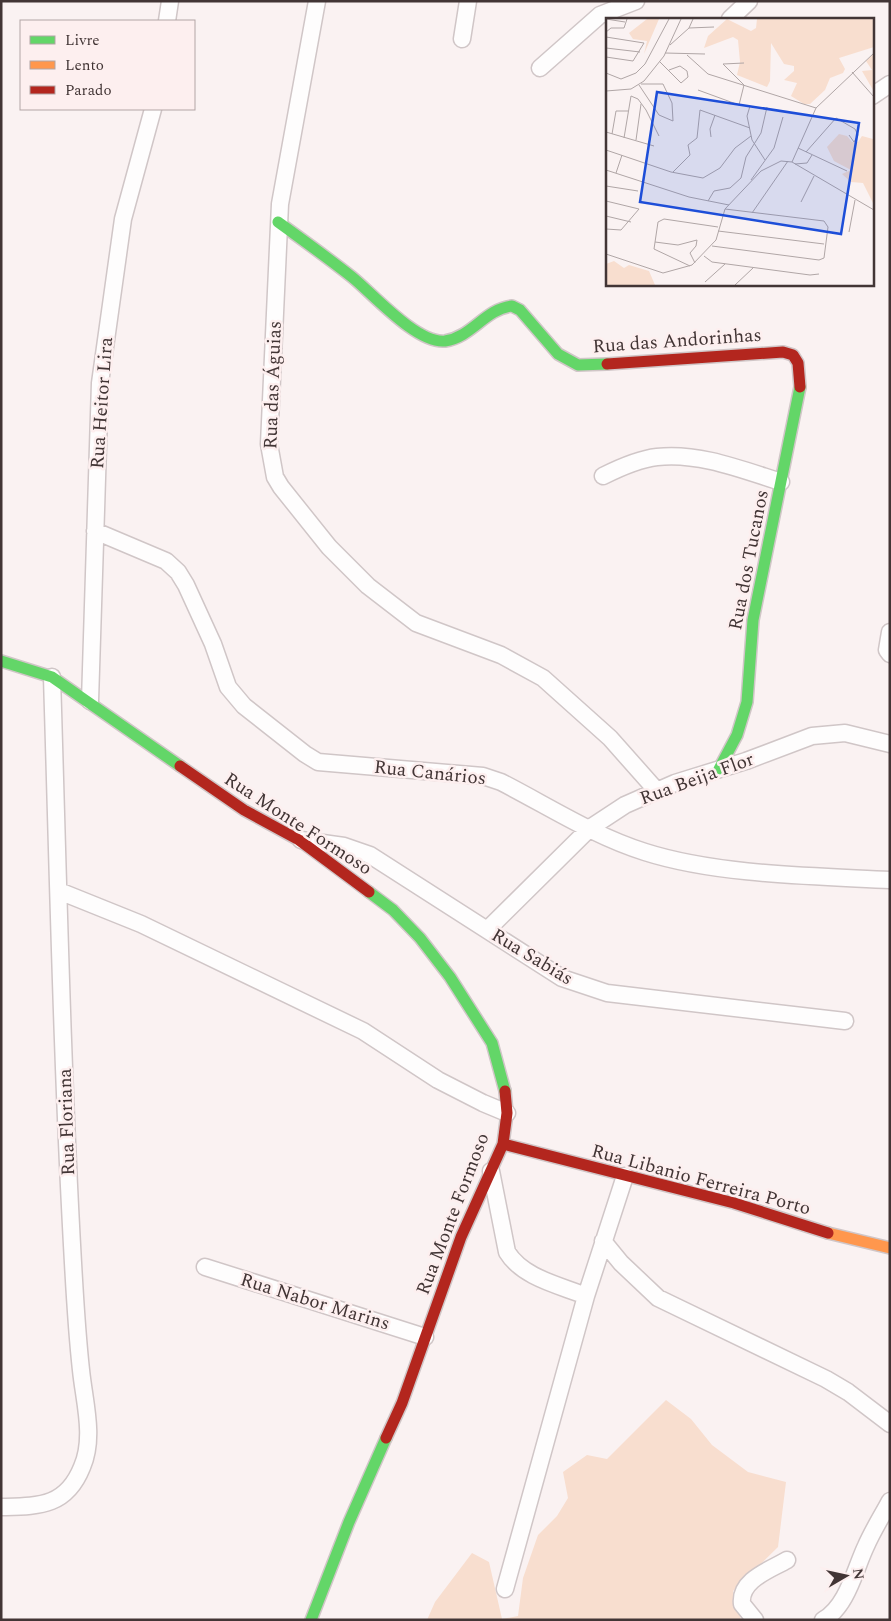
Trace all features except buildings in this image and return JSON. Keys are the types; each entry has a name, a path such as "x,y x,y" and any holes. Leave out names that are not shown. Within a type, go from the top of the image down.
{"street":[{"path":"167,20 170,1"},
{"name":"Rua das Águias","path":"317,1 284,174 278,222 269,444 275,477 330,547 368,586 416,623 501,655 543,678 610,738 657,791"},
{"path":"462,38 468,1"},
{"path":"540,68 600,15 636,1"},
{"path":"731,18 749,1"},
{"path":"874,95 890,84"},
{"name":"Rua Heitor Lira","path":"90,701 96,576 95,531 98,415 110,304 123,219 153,110"},
{"name":"Rua das Andorinhas","path":"278,222 352,277 406,324 431,339 450,340 467,333 494,310 512,306 520,310 558,354 578,365 714,358 773,352 793,355"},
{"name":"Rua dos Tucanos","path":"719,769 736,735 747,702 753,620 800,385 800,371 793,355"},
{"path":"603,476 640,461 665,456 726,465 781,482"},
{"name":"Rua Canários","path":"95,531 166,561 178,572 201,617 228,687 264,723 318,762 483,776 501,782 590,828 644,851 690,863 818,876 890,880"},
{"name":"Rua Monte Formoso","path":"1,661 52,677 90,701 118,723 244,810 299,840 393,910 420,938 450,977 492,1043 503,1075 507,1112 503,1144 461,1237 402,1403 349,1522 311,1620"},
{"name":"Rua Floriana","path":"1,1507 40,1505 56,1500 77,1478 87,1450 88,1434 81,1371 73,1259 52,677"},
{"name":"Rua Beija Flor","path":"487,930 590,828 617,809 657,791 821,735 845,733 890,744"},
{"name":"Rua Sabiás","path":"299,840 344,846 370,855 562,978 590,990 845,1021"},
{"path":"59,891 141,924 356,1028 438,1080 482,1103 507,1112"},
{"name":"Rua Libanio Ferreira Porto","path":"503,1144 734,1203 842,1237 890,1248"},
{"path":"491,1171 506,1252 513,1263 523,1270 586,1296"},
{"path":"505,1589 586,1296 624,1176"},
{"path":"603,1241 621,1263 658,1298 826,1379 848,1392 890,1424"},
{"name":"Rua Nabor Marins","path":"205,1267 425,1337"},
{"path":"823,1620 843,1597 871,1535 890,1500"},
{"path":"755,1620 742,1604 742,1592 752,1581 788,1560"}],"shaded area":[{"path":"666,1400 691,1419 712,1445 748,1472 786,1482 778,1547 733,1591 741,1620 427,1620 435,1602 472,1553 489,1562 502,1619 518,1616 523,1578 538,1535 557,1516 568,1498 563,1472 587,1455 607,1459"}],"traffic: fast":[{"path":"278,222 352,277 409,327 422,335 434,340 445,341 455,338 494,312 512,306 520,310 558,354 578,365 607,364"},
{"path":"719,769 737,735 747,702 753,620 800,387"},
{"path":"1,661 52,677 180,766"},
{"path":"369,892 393,910 420,938 450,977 492,1043 505,1091"},
{"path":"311,1620 349,1522 386,1438"}],"traffic: slow":[{"path":"828,1233 890,1248"}],"traffic: jam":[{"path":"607,364 783,352 793,355 798,363 800,387"},
{"path":"180,766 244,810 299,840 369,892"},
{"path":"386,1438 402,1403 461,1237 503,1144 507,1113 505,1091"},
{"path":"503,1144 734,1203 828,1233"}]}
